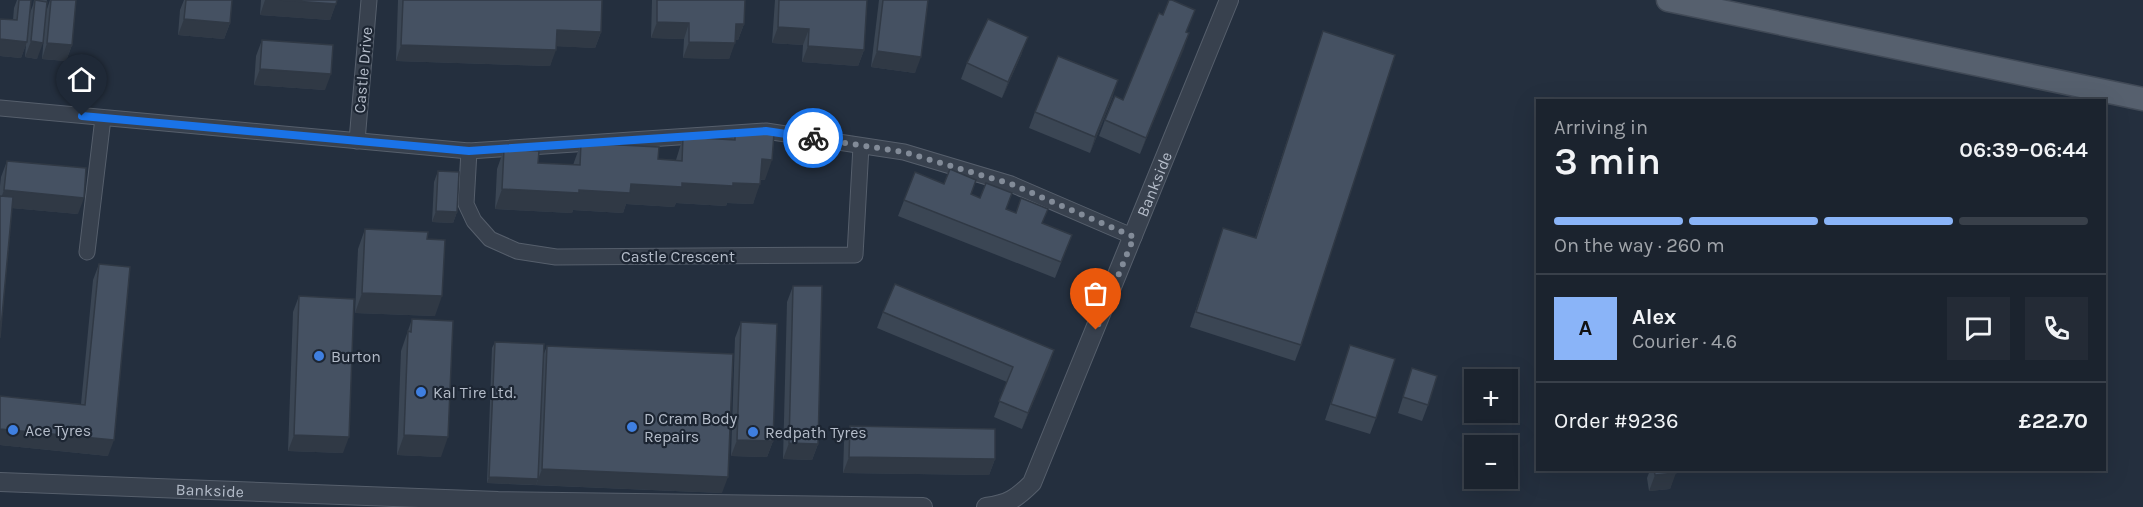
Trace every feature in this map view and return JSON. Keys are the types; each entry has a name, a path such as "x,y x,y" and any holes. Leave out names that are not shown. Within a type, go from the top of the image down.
{"main road":[{"path":"1668,0 2143,99"}],"street":[{"name":"Castle Drive","path":"357,141 369,0"},
{"name":"Bankside","path":"986,507 1001,505 1017,498 1032,483 1229,0"},
{"path":"0,108 469,151 766,131 904,152 1011,184 1134,237"},
{"path":"87,252 103,118"},
{"name":"Castle Crescent","path":"469,151 466,204 474,221 490,239 517,251 556,257 855,255 861,146"},
{"name":"Bankside","path":"0,482 498,501 923,507"}],"building":[{"path":"19,0 31,0 27,42 0,39 0,19 17,20"},
{"path":"35,0 47,2 43,43 31,41"},
{"path":"51,0 76,0 72,45 47,43"},
{"path":"186,0 232,0 230,23 184,19"},
{"path":"280,0 337,0 336,4"},
{"path":"403,0 602,0 601,32 557,30 556,50 401,45"},
{"path":"657,0 745,0 744,24 736,24 735,43 689,42 689,23 657,22"},
{"path":"779,0 867,0 864,50 808,46 809,29 778,27"},
{"path":"883,0 928,0 921,57 877,51"},
{"path":"1169,0 1195,10 1186,32 1189,33 1146,138 1105,120 1115,96 1123,100 1159,13 1163,15"},
{"path":"988,19 1028,37 1008,82 967,63"},
{"path":"1323,31 1395,55 1301,345 1196,312 1223,228 1256,238"},
{"path":"262,40 333,45 331,74 260,69"},
{"path":"1058,56 1118,80 1095,137 1035,112"},
{"path":"735,131 774,133 772,160 762,159 760,184 733,183 733,186 682,183 682,187 631,184 630,193 502,189 504,149 539,151 538,163 580,165 581,143 659,147 658,159 682,161 683,137 735,140"},
{"path":"7,161 86,168 84,198 4,190"},
{"path":"950,169 976,180 971,194 980,198 986,183 1012,193 1006,209 1016,213 1021,198 1048,209 1042,223 1072,235 1061,262 904,200 915,172 944,184"},
{"path":"438,171 459,172 457,212 436,211"},
{"path":"0,196 13,197 0,338"},
{"path":"365,229 428,232 427,239 445,240 442,296 362,293"},
{"path":"99,264 130,267 114,440 0,429 0,396 85,405"},
{"path":"895,284 1054,350 1028,413 999,401 1013,367 883,312"},
{"path":"793,286 822,286 818,444 789,443"},
{"name":"Burton","path":"299,296 354,299 349,437 294,435"},
{"name":"Kal Tire Ltd.","path":"412,319 453,321 448,437 404,435 408,331 411,332"},
{"path":"741,322 777,324 773,441 737,440"},
{"path":"495,342 544,344 538,479 489,477"},
{"path":"1350,345 1395,359 1376,418 1331,404"},
{"name":"D Cram Body Repairs","path":"547,346 733,354 728,477 542,469"},
{"path":"1412,368 1437,376 1428,405 1403,397"},
{"path":"850,426 995,429 995,459 849,457"},
{"path":"1654,471 1676,471 1676,473 1655,475"}],"way so far":[{"path":"813,138 904,152 1011,184 1134,237 1096,330"}],"place":[{"name":"Burton","path":"319,356"},
{"name":"Kal Tire Ltd.","path":"421,392"},
{"name":"D Cram Body Repairs","path":"632,427"},
{"name":"Ace Tyres","path":"13,430"},
{"name":"Redpath Tyres","path":"753,432"}],"route":[{"path":"82,116 469,151 766,131 813,138"}]}
